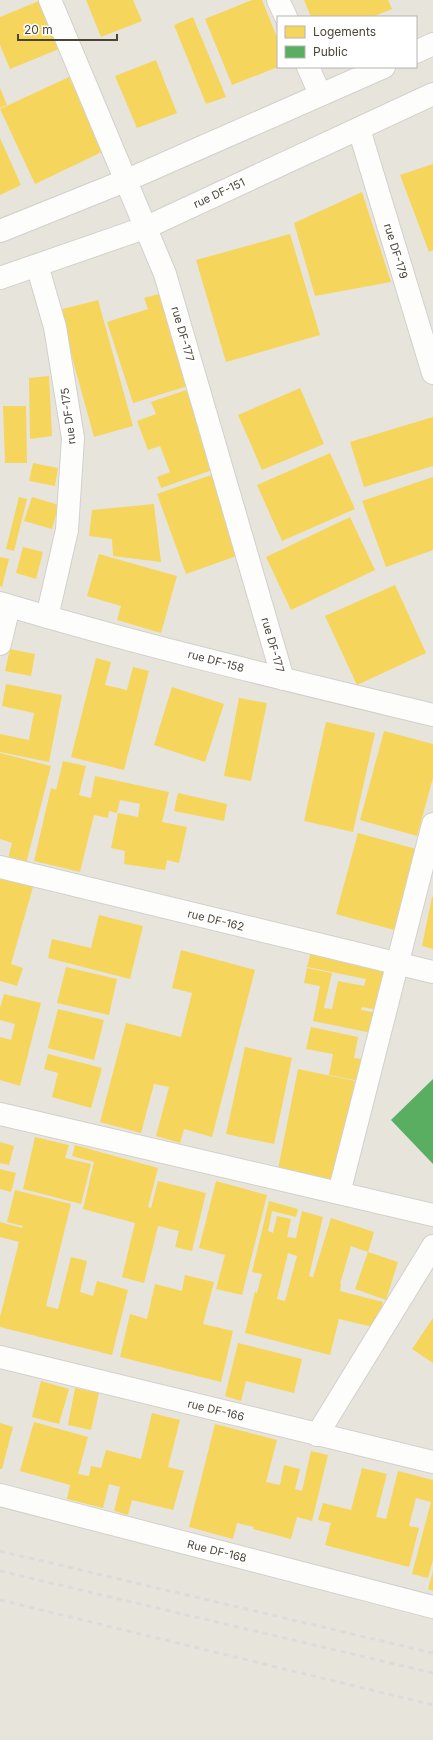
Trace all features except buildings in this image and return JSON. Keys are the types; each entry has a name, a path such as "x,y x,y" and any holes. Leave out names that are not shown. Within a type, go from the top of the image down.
{"street":[{"name":"rue DF-177","path":"50,0 127,180 165,274 283,678"},
{"path":"278,0 286,16"},
{"path":"417,52 433,44"},
{"path":"308,68 320,94"},
{"path":"0,231 127,180 382,68"},
{"name":"rue DF-151","path":"0,278 146,227 433,94"},
{"name":"rue DF-179","path":"359,129 433,373"},
{"name":"rue DF-175","path":"37,265 56,327 73,438 67,530 47,617"},
{"path":"0,644 5,604"},
{"name":"rue DF-158","path":"5,604 47,617 433,715"},
{"path":"339,1193 433,824"},
{"name":"rue DF-162","path":"0,867 433,972"},
{"path":"0,1114 433,1215"},
{"path":"317,1434 433,1246"},
{"name":"rue DF-166","path":"0,1357 433,1462"},
{"name":"Rue DF-168","path":"0,1495 433,1607"}],"shaded area":[{"path":"0,0 433,0 433,1740 0,1740"}],"railway":[{"path":"0,1551 433,1653"},
{"path":"0,1571 433,1673"},
{"path":"0,1600 433,1705"}]}
